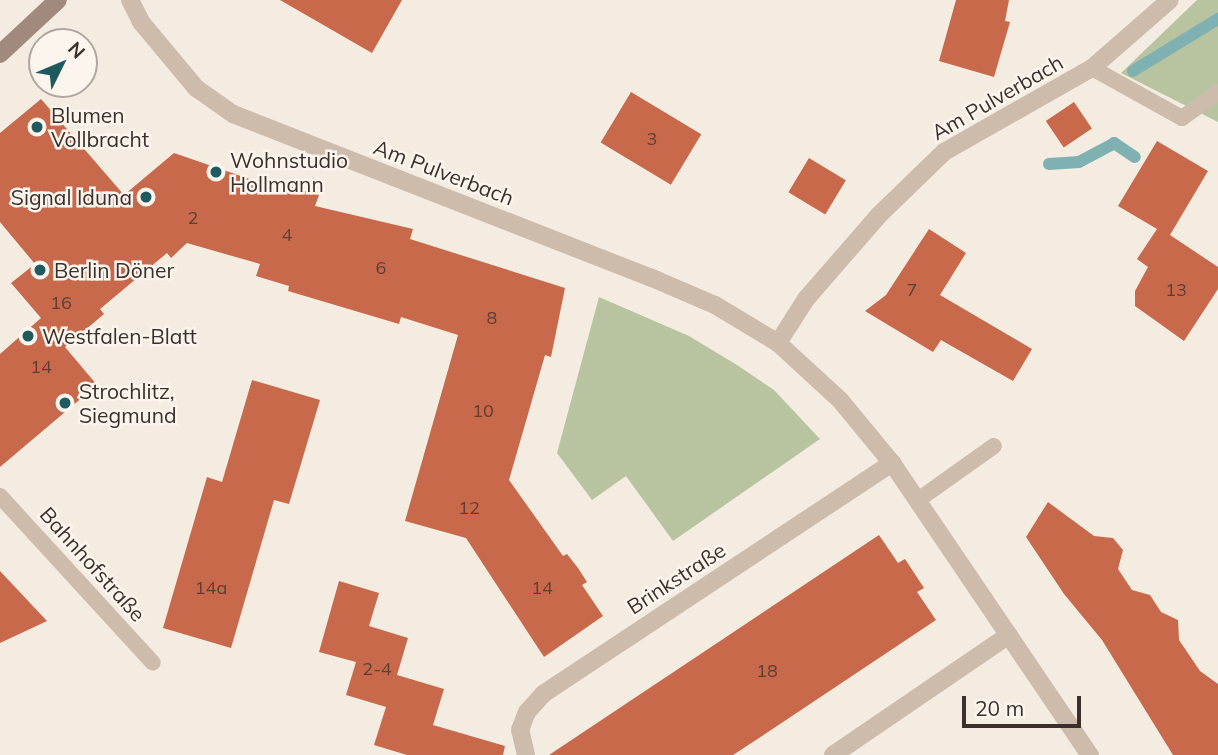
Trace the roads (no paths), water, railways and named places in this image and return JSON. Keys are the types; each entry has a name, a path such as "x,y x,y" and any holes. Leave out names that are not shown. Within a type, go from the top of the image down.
{"street":[{"path":"0,54 58,0"},
{"name":"Am Pulverbach","path":"130,0 141,22 190,80 233,114 652,278 715,305 778,342 840,400 892,463 1090,755"},
{"name":"Am Pulverbach","path":"778,342 833,267 944,152 1092,68 1170,0"},
{"name":"Brinkstraße","path":"526,755 520,730 527,712 543,694 892,463"},
{"path":"833,755 1009,635"}],"lane":[{"path":"1092,68 1182,118 1218,92"},
{"path":"918,500 993,446"},
{"name":"Bahnhofstraße","path":"0,496 153,663"}],"waterway":[{"path":"1133,71 1218,19"},
{"path":"1049,164 1079,162 1114,143 1135,157"}],"place":[{"name":"Blumen Vollbracht","path":"37,127"},
{"name":"Wohnstudio Hollmann","path":"216,172"},
{"name":"Signal Iduna","path":"146,197"},
{"name":"Berlin Döner","path":"40,270"},
{"name":"Westfalen-Blatt","path":"28,336"},
{"name":"Strochlitz, Siegmund","path":"65,403"}]}
